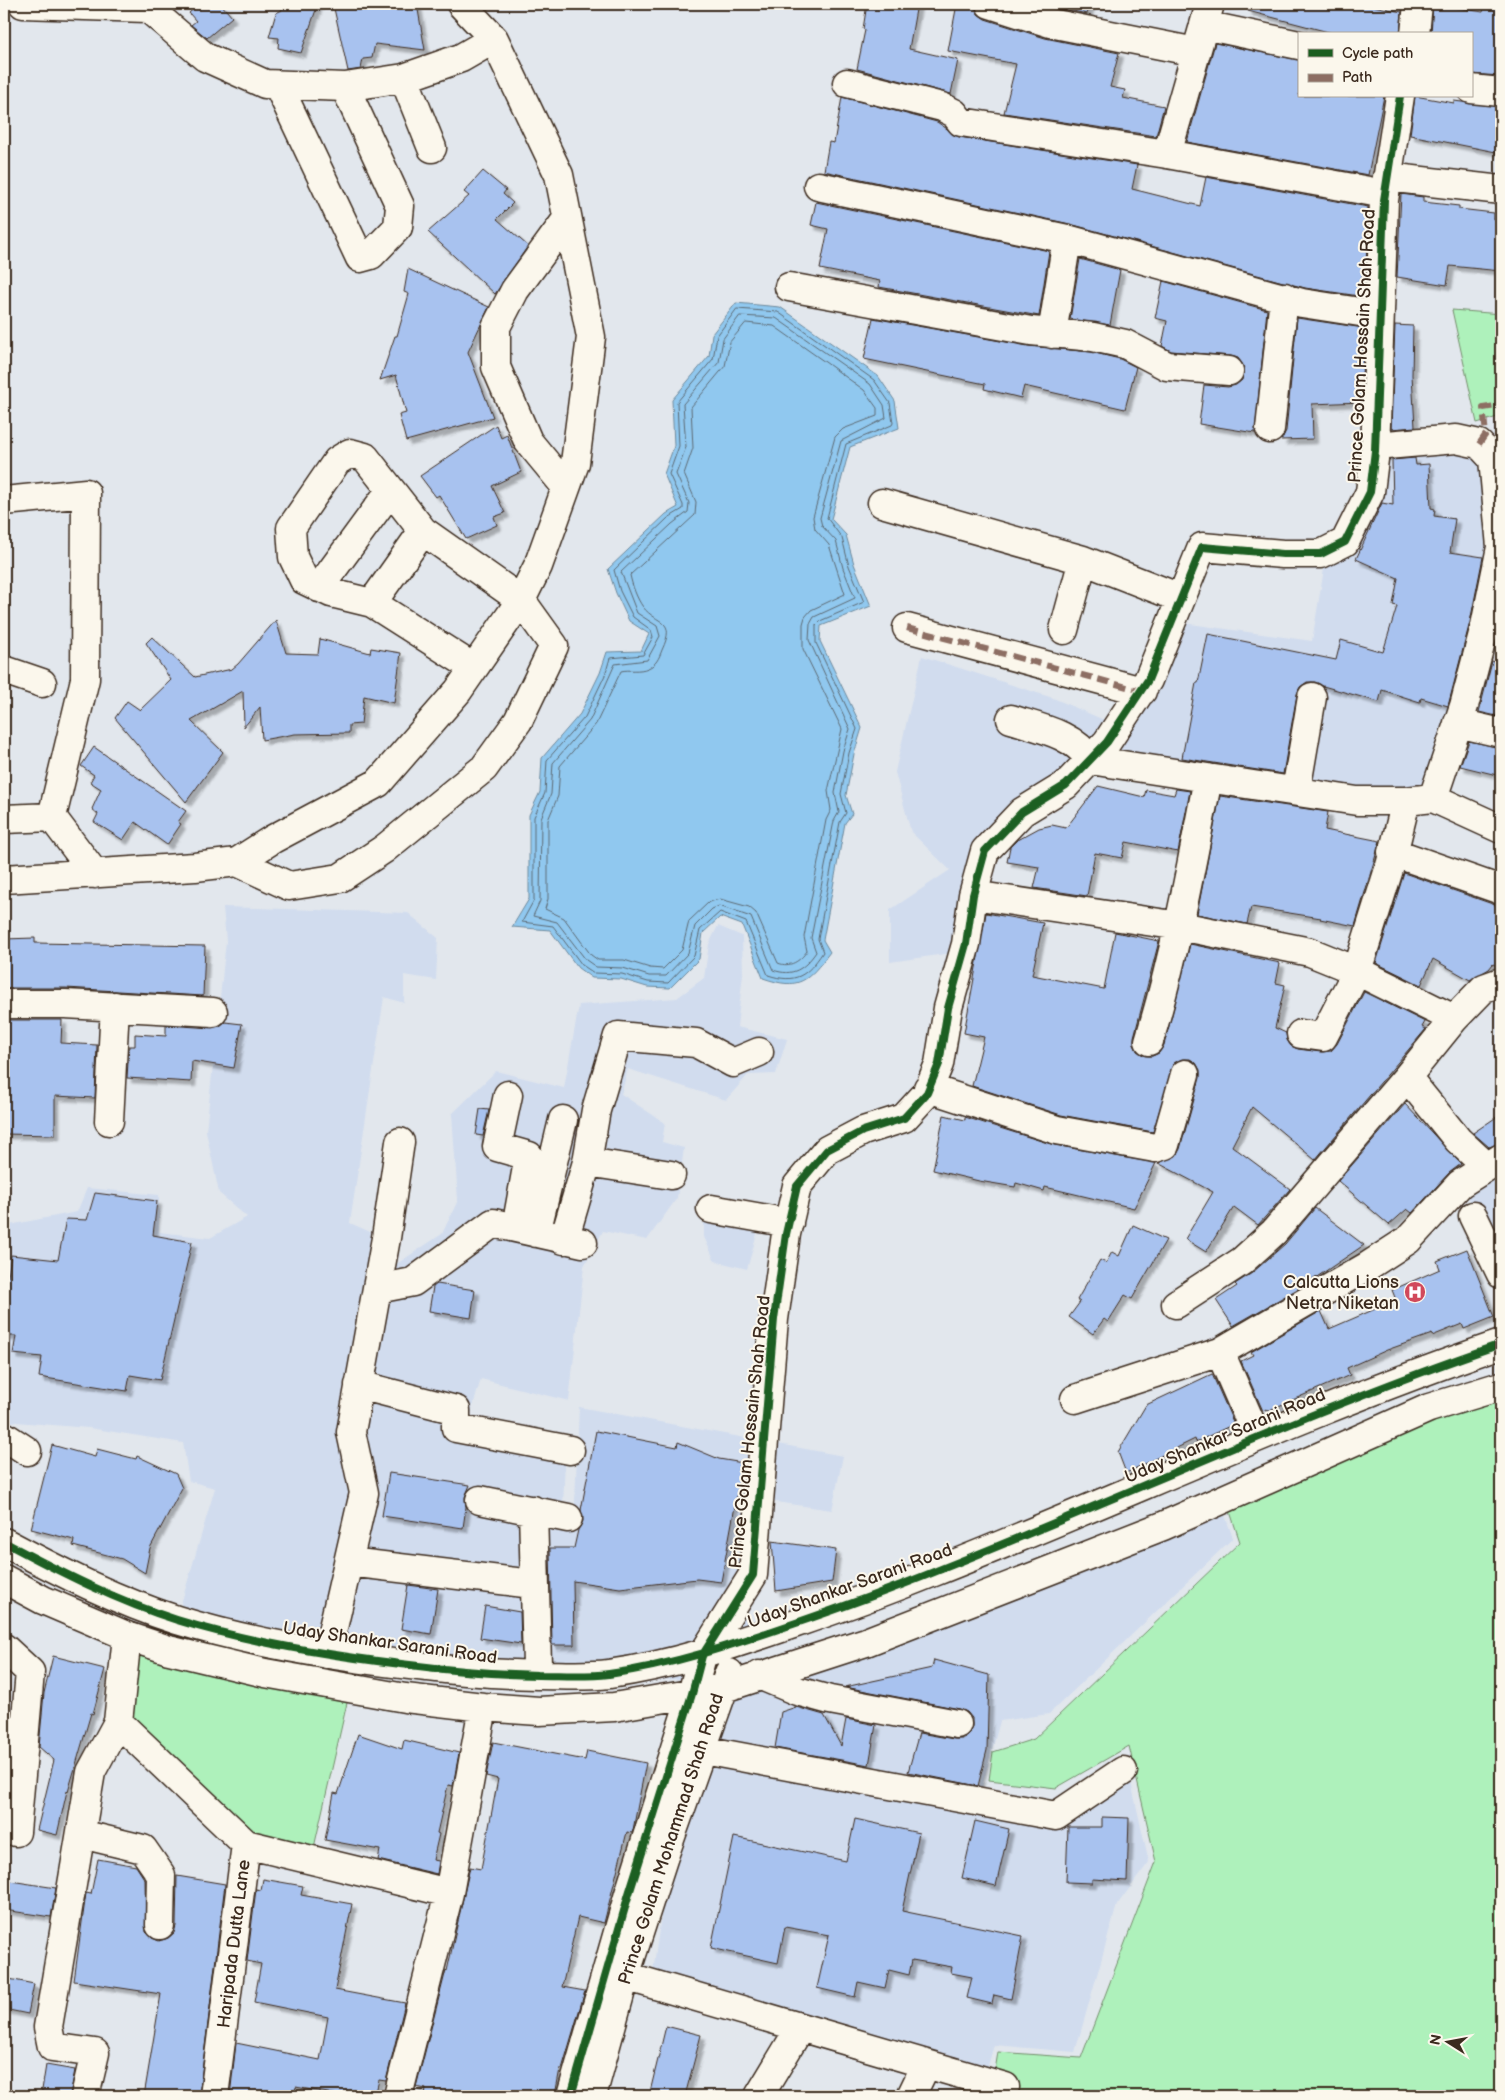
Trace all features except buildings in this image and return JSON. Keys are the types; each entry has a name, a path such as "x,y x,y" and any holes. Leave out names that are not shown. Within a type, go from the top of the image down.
{"street":[{"path":"23,4 145,6 205,57 265,84 278,85 345,87 404,78 461,58 494,39"},
{"path":"4,879 195,867 237,862 273,839 378,783 458,691 521,600 538,566 575,463 591,337 559,175 494,39 462,4"},
{"path":"990,4 1052,14 1196,52"},
{"path":"1415,32 1418,4"},
{"path":"1167,154 1207,14 1298,45"},
{"path":"404,78 432,148"},
{"path":"847,83 942,107 954,113 961,122 1386,186 1501,190"},
{"path":"278,85 360,258 371,255 398,227 400,206 345,87"},
{"path":"1472,89 1501,92"},
{"name":"Prince Golam Hossain Shah Road","path":"571,2096 628,1897 692,1694 702,1656 753,1575 774,1319 789,1223 797,1186 827,1150 863,1131 904,1118 927,1093 939,1064 948,1008 966,944 972,895 985,851 1022,812 1066,785 1107,742 1142,691 1202,547 1283,554 1321,554 1344,542 1370,492 1375,446 1379,315 1386,186 1400,98"},
{"path":"818,186 1067,239 1318,306 1379,315"},
{"path":"566,487 528,442 496,367 496,328 516,290 567,219"},
{"path":"1052,334 1067,239"},
{"path":"789,287 1052,334 1093,337 1125,344 1167,366 1229,371"},
{"path":"1270,429 1284,297"},
{"path":"1375,446 1456,439 1478,444 1493,459 1501,546 1485,626 1458,723 1433,798"},
{"path":"237,862 289,886 340,878 384,849 484,768 518,721 554,646 521,600 424,531 390,491 365,457 350,452 337,461 291,528 294,558 304,580 319,588 372,603 474,668"},
{"path":"319,588 390,491"},
{"path":"4,501 86,493 85,678 52,817"},
{"path":"882,503 1083,560 1180,598"},
{"path":"372,603 424,531"},
{"path":"1064,630 1083,560"},
{"path":"907,628 1142,691"},
{"path":"4,670 42,683"},
{"path":"1296,791 1312,697"},
{"path":"1011,719 1055,733 1083,748 1090,760 1357,801 1406,801 1433,798 1501,828"},
{"path":"1458,723 1501,733"},
{"path":"1149,1041 1166,984 1180,926 1208,778"},
{"path":"1300,1034 1323,1038 1357,971 1406,801"},
{"path":"4,819 52,817"},
{"path":"52,817 95,874"},
{"path":"1392,852 1501,890"},
{"path":"972,895 1180,926 1310,952 1357,971 1454,1019"},
{"path":"1176,1304 1242,1261 1274,1232 1407,1077 1454,1019 1484,988 1498,983 1501,984"},
{"path":"4,1004 115,1006 213,1012"},
{"path":"109,1121 115,1006"},
{"path":"377,1289 413,1282 493,1222 573,1242 596,1110 618,1036 696,1043 733,1063 759,1052"},
{"path":"928,1088 1057,1130 1155,1148 1165,1145 1185,1074"},
{"path":"1075,1399 1220,1352 1368,1266 1408,1240 1460,1184 1494,1163 1458,1140 1407,1077"},
{"path":"508,1096 497,1147 529,1156 526,1231"},
{"path":"526,1231 563,1120"},
{"path":"327,1654 364,1493 351,1432 377,1289 400,1142"},
{"path":"587,1162 672,1175"},
{"path":"711,1209 789,1223"},
{"path":"1473,1216 1501,1274"},
{"name":"Uday Shankar Sarani Road","path":"4,1542 64,1575 177,1620 238,1636 327,1654 484,1674 609,1674 702,1656 882,1593 1052,1526 1408,1376 1501,1344"},
{"path":"1220,1352 1257,1438"},
{"path":"359,1385 456,1410 456,1428 570,1450"},
{"path":"724,1688 758,1675 876,1638 1163,1526 1429,1408 1501,1386"},
{"path":"4,1436 27,1451"},
{"path":"480,1500 568,1518"},
{"path":"533,1510 534,1584 539,1675"},
{"path":"349,1562 534,1584"},
{"path":"724,1688 740,1643 753,1575"},
{"name":"Prince Golam Mohammad Shah Road","path":"4,1580 43,1600 127,1636 169,1650 265,1673 405,1698 539,1711 614,1707 724,1688 664,1856 625,1976 592,2096"},
{"path":"85,2096 95,2053 52,2047 48,2027 91,1772 118,1722 127,1636"},
{"path":"4,1648 30,1672 16,1832"},
{"path":"758,1675 796,1691 830,1700 957,1724"},
{"path":"398,2096 449,1893 483,1707"},
{"name":"Haripada Dutta Lane","path":"118,1722 246,1844 214,2096"},
{"path":"703,1750 1056,1816 1123,1771"},
{"path":"80,1834 143,1849 161,1875 160,1925"},
{"path":"246,1844 449,1893"},
{"path":"625,1976 1005,2087"},
{"path":"759,2096 800,2028"},
{"path":"911,2096 926,2065"}],"shaded area":[{"path":"1464,446 1485,463 1492,552 1484,620 1425,789 1396,798 1103,759 1176,622 1312,641 1325,563 1378,452"},
{"path":"922,656 1053,698 1111,723 1090,749 977,845 952,953 890,962 890,910 950,870 911,832 895,772"},
{"path":"223,907 408,913 438,938 436,980 404,975 404,1003 384,997 350,1223 377,1235 358,1495 316,1664 174,1628 215,1488 189,1481 183,1443 89,1428 4,1421 4,1226 77,1212 87,1188 159,1195 159,1232 210,1238 247,1217 219,1193 206,1131 226,941"},
{"path":"718,926 742,936 743,974 737,1027 787,1039 776,1074 748,1075 726,1100 628,1069 621,1094 665,1123 662,1142 684,1148 677,1198 647,1240 603,1231 584,1266 569,1401 481,1379 464,1436 565,1459 563,1506 533,1503 524,1679 482,1685 397,1678 331,1665 370,1497 354,1433 392,1267 442,1234 458,1200 452,1114 496,1071 564,1088 579,1005 677,998 704,978 709,944"},
{"path":"1501,1162 1501,1269 1464,1187"},
{"path":"704,1220 759,1227 747,1269 715,1261 704,1237"},
{"path":"579,1407 843,1456 832,1510 748,1498 740,1563 753,1653 680,1679 540,1682 537,1517 574,1525"},
{"path":"1216,1490 1233,1538 1049,1714 1000,1721 977,1805 1057,1824 1130,1778 1149,1862 1117,1905 1075,2052 994,2045 985,2076 652,1978 686,1745 689,1690 885,1624"}],"green space":[{"path":"1452,310 1501,314 1501,416 1477,423"},
{"path":"1501,1378 1501,2096 991,2096 998,2052 1081,2058 1156,1862 1129,1746 1056,1788 989,1780 993,1752 1034,1739 1240,1542 1223,1490"},
{"path":"135,1631 349,1694 310,1865 261,1844 124,1719"}],"water":[{"path":"736,303 780,307 878,376 895,401 899,428 850,447 831,519 846,535 854,564 871,606 821,626 820,641 862,728 854,754 846,795 852,814 845,823 823,940 830,952 815,970 802,981 786,984 763,978 742,925 720,917 703,933 699,959 670,988 647,987 621,979 592,978 578,968 550,930 512,927 529,899 529,815 540,792 542,758 580,714 600,673 607,652 641,651 649,634 629,621 616,593 608,569 666,514 678,507 664,474 674,446 672,400 709,356 712,334"}],"marked path":[{"path":"1479,444 1486,434 1483,408 1501,405"},
{"path":"907,628 1142,691"}],"cycle path":[{"path":"571,2096 628,1897 692,1694 702,1656 753,1575 774,1319 786,1234 797,1186 827,1150 863,1131 904,1118 927,1093 939,1064 948,1008 966,944 973,895 985,851 1022,812 1066,785 1107,742 1148,680 1202,547 1283,554 1321,554 1345,542 1370,492 1375,451 1384,200 1400,98"},
{"path":"4,1542 68,1575 133,1604 177,1620 238,1637 301,1650 441,1669 510,1674 609,1674 702,1654 864,1599 1005,1543 1287,1425 1501,1344"}],"place":[{"name":"Calcutta Lions Netra Niketan","path":"1415,1292"}]}
